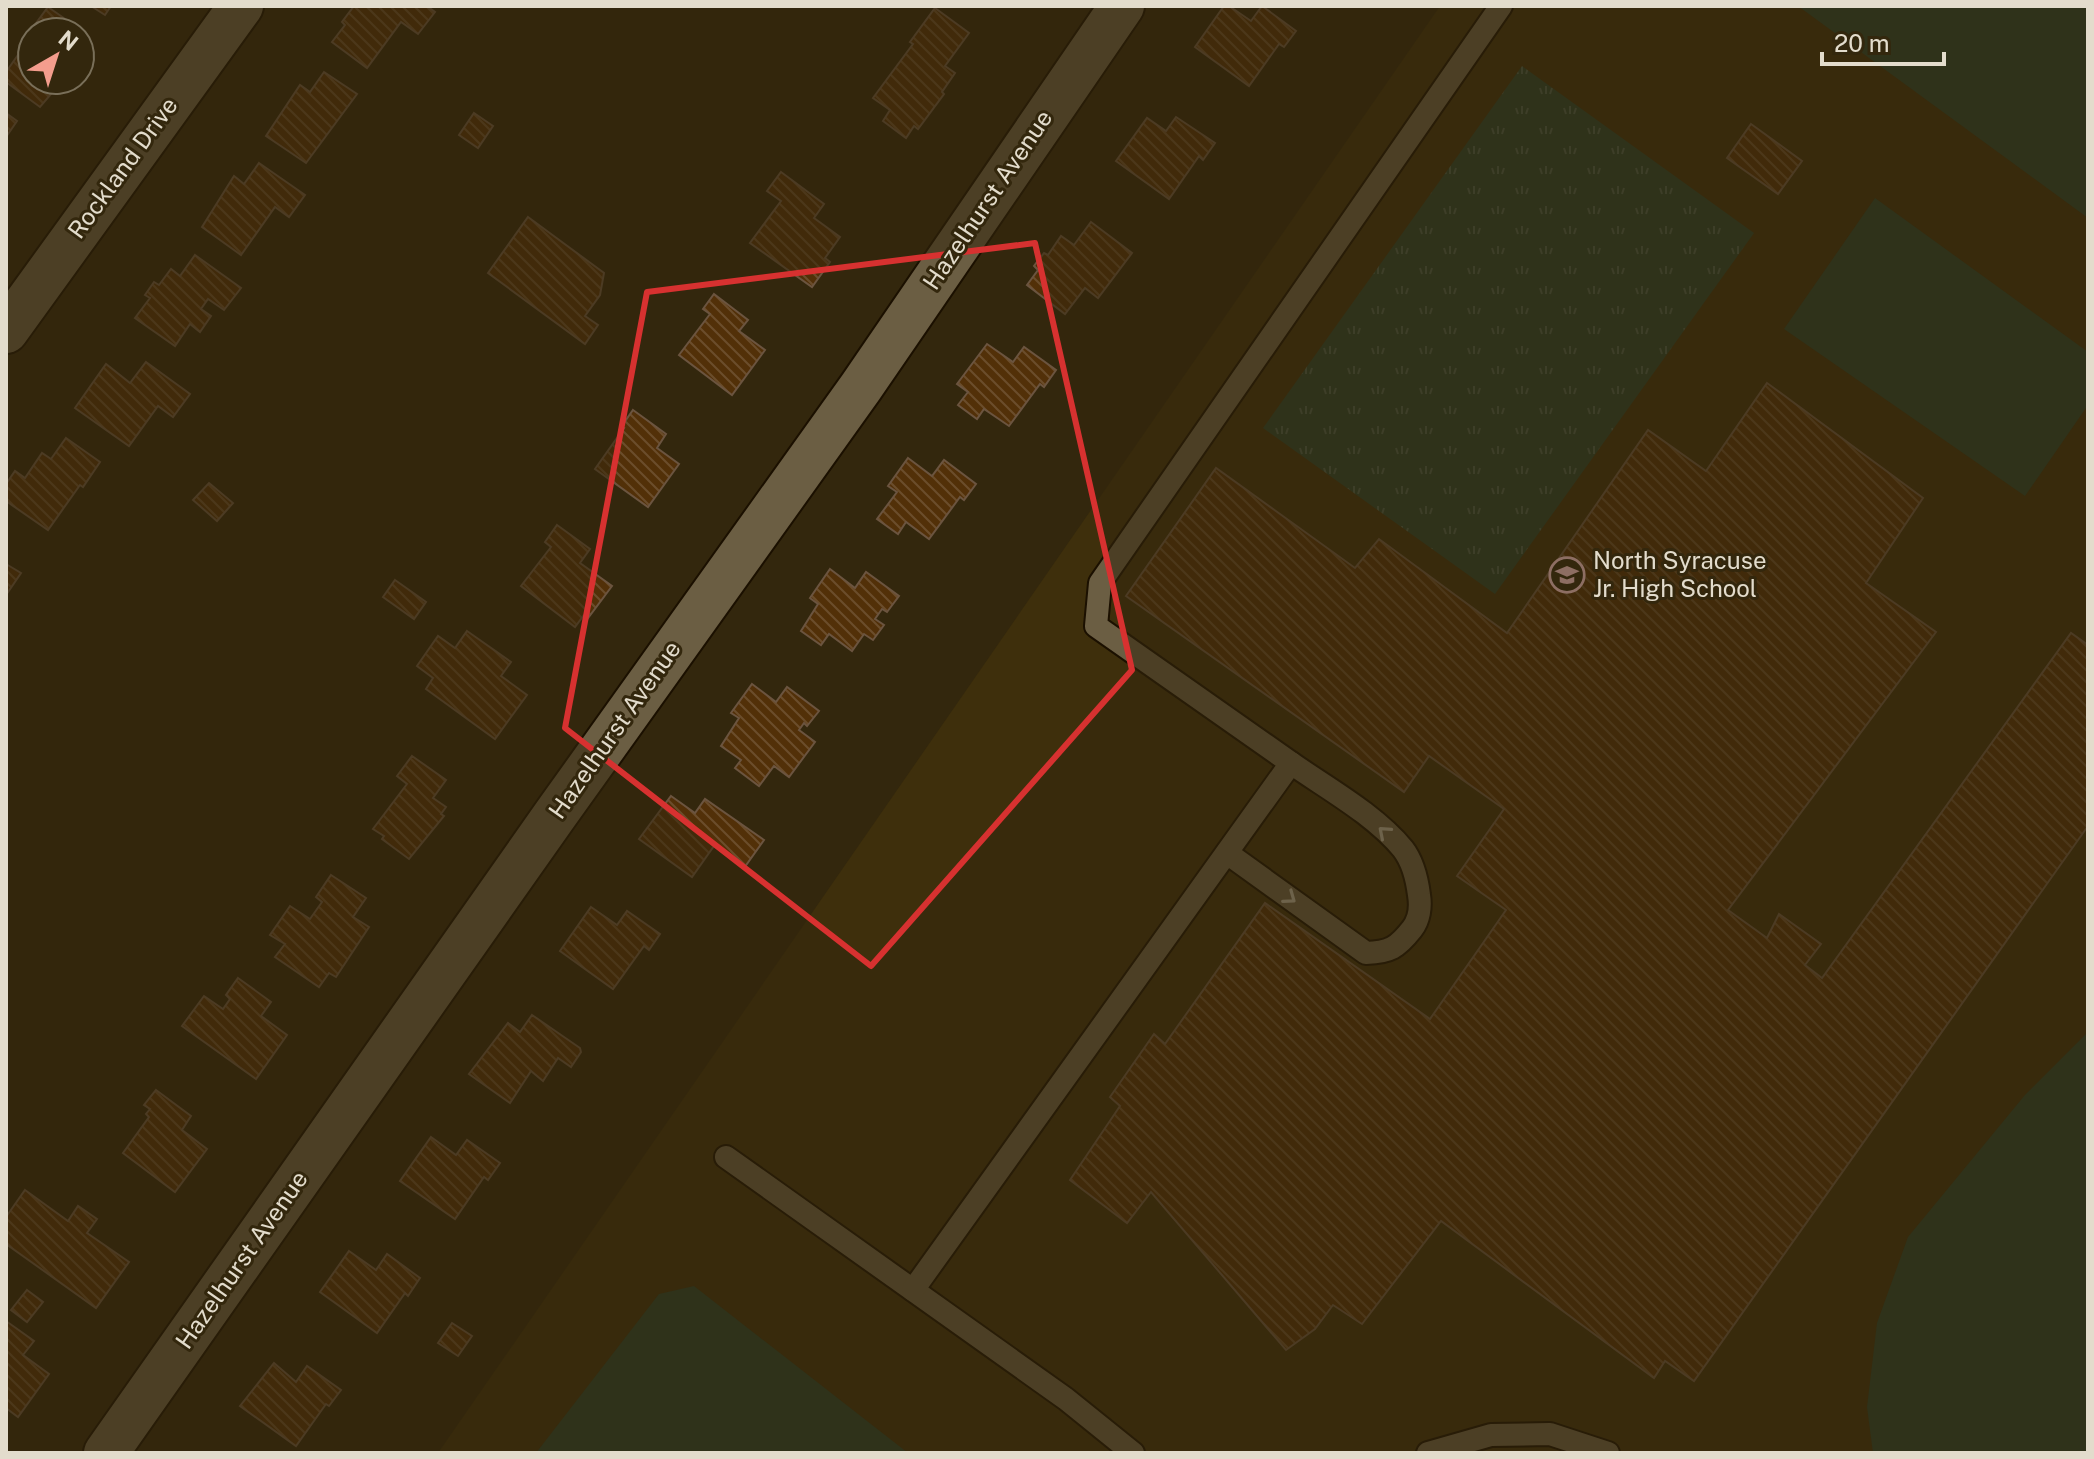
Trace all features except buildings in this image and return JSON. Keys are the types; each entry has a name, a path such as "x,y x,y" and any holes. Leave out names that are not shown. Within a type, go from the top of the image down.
{"street":[{"name":"Rockland Drive","path":"6,331 241,6"},
{"name":"Hazelhurst Avenue","path":"106,1453 861,387 1122,6"}],"lane":[{"path":"1227,853 1366,953 1386,952 1402,942 1417,923 1421,903 1416,876 1405,851 1355,808 1096,626 1100,583 1501,6"},
{"path":"913,1290 1291,763"},
{"path":"726,1157 1066,1399 1133,1453"},
{"path":"1428,1453 1491,1435 1550,1434 1608,1453"}],"highlighted area":[{"path":"1035,243 1132,670 871,966 565,728 647,292"}],"shaded area":[{"name":"North Syracuse Jr. High School","path":"1440,6 2088,6 2088,1453 438,1453"}],"green space":[{"path":"1798,6 2088,6 2088,218"},
{"path":"1522,66 1754,233 1495,594 1263,428"},
{"path":"1875,198 2088,352 2088,405 2025,496 1784,329"},
{"path":"2088,1032 2088,1453 1873,1453 1867,1407 1877,1323 1908,1237 2025,1095"},
{"path":"694,1286 908,1453 536,1453 659,1294"}],"place":[{"name":"North Syracuse Jr. High School","path":"1567,575"}]}
